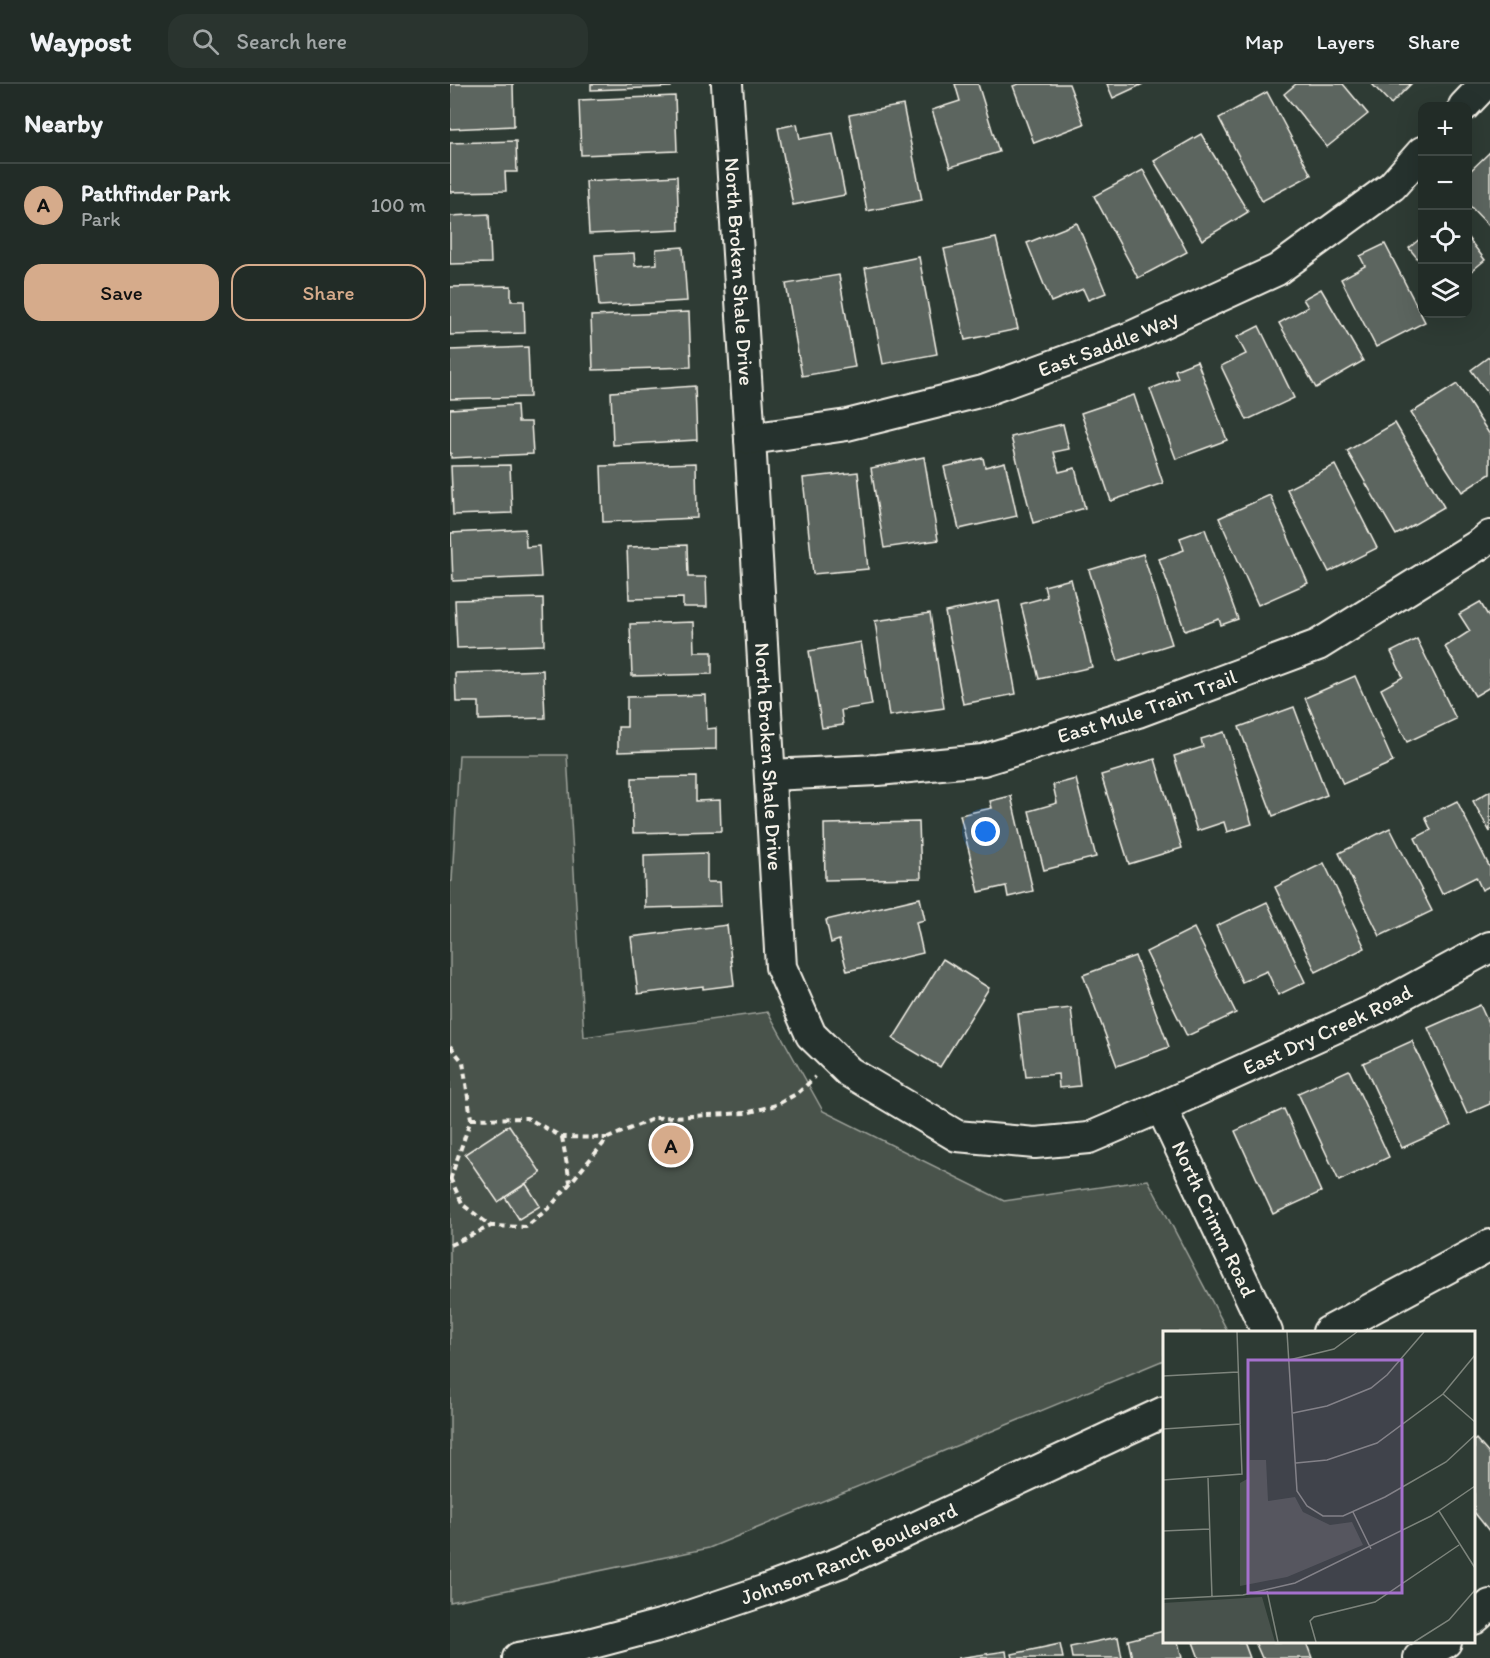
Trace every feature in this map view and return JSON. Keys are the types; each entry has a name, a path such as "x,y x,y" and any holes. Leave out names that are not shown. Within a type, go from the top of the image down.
{"street":[{"name":"North Broken Shale Drive","path":"727,84 781,967 811,1035 849,1072 957,1136 1035,1143 1089,1138 1161,1107"},
{"path":"1468,102 1485,84"},
{"name":"East Saddle Way","path":"750,439 847,425 982,391 1131,337 1277,270 1392,186 1418,156"},
{"name":"East Mule Train Trail","path":"770,775 878,770 982,760 1138,712 1318,645 1490,536"},
{"name":"East Dry Creek Road","path":"1161,1107 1376,1009 1490,947"},
{"name":"North Crimm Road","path":"1161,1107 1268,1331"},
{"path":"1330,1331 1490,1245"},
{"name":"Johnson Ranch Boulevard","path":"518,1658 575,1653 763,1591 841,1562 1163,1412"},
{"path":"1475,1617 1490,1605"},
{"path":"1419,1658 1443,1643"}],"path":[{"path":"450,1046 463,1062 471,1119 450,1179 463,1205 491,1226"},
{"path":"471,1119 527,1118 562,1137 608,1138 654,1118 746,1113 776,1105 798,1093 833,1056"},
{"path":"562,1137 570,1182"},
{"path":"450,1245 491,1226 526,1227 551,1206 608,1138"}],"shaded area":[{"path":"459,755 567,755 584,1037 768,1012 823,1111 1004,1201 1148,1180 1227,1331 1163,1331 1163,1360 709,1548 450,1602 450,882 452,881"}],"building":[{"path":"450,84 513,84 514,126 450,129"},
{"path":"591,84 671,84 671,87 591,90"},
{"path":"955,84 978,84 999,152 950,167 932,110 960,101"},
{"path":"1069,84 1084,124 1034,143 1013,86"},
{"path":"1107,84 1143,84 1113,98"},
{"path":"1296,84 1343,84 1368,114 1327,147 1284,94"},
{"path":"1372,84 1411,84 1391,104"},
{"path":"1267,92 1311,175 1262,201 1219,118"},
{"path":"675,96 677,151 581,155 579,100"},
{"path":"903,105 922,200 867,211 849,115"},
{"path":"797,124 800,139 833,133 845,195 793,205 778,128"},
{"path":"1201,134 1248,212 1202,240 1154,161"},
{"path":"516,141 517,172 505,172 506,191 450,192 450,143"},
{"path":"1490,152 1490,227 1472,208 1472,169"},
{"path":"1143,170 1187,252 1138,278 1094,196"},
{"path":"677,176 679,230 589,234 586,181"},
{"path":"489,214 491,263 450,264 450,216"},
{"path":"1077,223 1106,293 1088,300 1083,289 1051,302 1027,243"},
{"path":"996,238 1018,329 965,340 944,249"},
{"path":"1418,240 1418,259 1409,248"},
{"path":"1472,243 1485,260 1472,271"},
{"path":"1385,244 1418,308 1418,318 1423,318 1425,322 1376,347 1341,279 1365,266 1360,256"},
{"path":"683,247 687,301 599,306 595,255 634,253 635,266 657,264 656,249"},
{"path":"919,257 937,354 883,364 865,268"},
{"path":"839,275 855,367 802,376 786,284"},
{"path":"511,286 511,301 524,301 525,333 450,335 450,287"},
{"path":"1321,289 1363,361 1316,388 1279,323 1308,307 1303,299"},
{"path":"689,312 691,367 593,370 591,316"},
{"path":"1259,326 1294,398 1247,420 1221,366 1246,354 1237,337"},
{"path":"528,347 530,397 450,399 450,350"},
{"path":"1490,356 1490,396 1471,370"},
{"path":"1197,361 1227,440 1176,459 1150,389 1178,378 1175,370"},
{"path":"1457,384 1490,435 1490,474 1462,492 1411,413"},
{"path":"695,386 697,440 613,445 611,392"},
{"path":"1134,395 1163,483 1111,501 1081,413"},
{"path":"517,405 518,422 531,422 533,454 451,458 450,409"},
{"path":"1395,423 1444,507 1396,535 1347,451"},
{"path":"1063,424 1069,449 1054,452 1059,472 1075,468 1085,508 1033,523 1011,437"},
{"path":"924,457 938,540 884,548 871,468"},
{"path":"983,458 985,467 1005,462 1017,516 959,529 944,467"},
{"path":"696,463 697,518 603,522 601,466"},
{"path":"510,465 512,513 453,515 451,466"},
{"path":"1335,465 1377,548 1329,572 1287,489"},
{"path":"858,472 868,569 813,574 803,478"},
{"path":"1270,495 1308,583 1258,605 1219,518"},
{"path":"525,529 526,547 539,546 541,577 453,581 451,533"},
{"path":"1205,529 1238,619 1221,625 1219,619 1185,631 1159,559 1184,550 1180,538"},
{"path":"687,545 688,577 706,577 707,607 683,607 683,598 629,599 627,547"},
{"path":"1143,554 1172,644 1118,661 1089,570"},
{"path":"1071,579 1092,667 1039,679 1021,604 1047,597 1044,586"},
{"path":"543,598 544,645 457,648 455,600"},
{"path":"999,601 1016,694 963,704 945,612"},
{"path":"1480,602 1490,619 1490,687 1475,696 1445,647 1470,631 1459,614"},
{"path":"930,613 944,708 889,716 875,621"},
{"path":"694,622 695,652 712,652 712,674 632,676 630,624"},
{"path":"1417,639 1456,719 1407,742 1381,689 1403,677 1391,652"},
{"path":"861,642 872,705 841,710 843,725 822,728 809,651"},
{"path":"543,670 545,718 479,720 479,702 456,702 455,673"},
{"path":"1355,676 1393,762 1343,784 1305,698"},
{"path":"706,695 707,729 716,728 716,749 618,752 618,727 627,727 627,697"},
{"path":"1294,707 1327,795 1273,816 1239,727"},
{"path":"1224,732 1252,824 1227,832 1224,822 1197,831 1174,756 1203,747 1201,739"},
{"path":"1155,759 1182,848 1129,864 1101,775"},
{"path":"696,777 696,801 720,800 721,831 633,833 632,778"},
{"path":"1076,779 1096,857 1044,870 1029,811 1057,803 1053,785"},
{"path":"1490,791 1490,832 1473,801"},
{"path":"1011,796 1033,891 1008,897 1006,886 979,892 960,815 992,808 990,801"},
{"path":"1457,801 1490,868 1490,886 1482,890 1476,877 1442,894 1415,838 1431,830 1425,817"},
{"path":"919,822 921,878 825,880 824,824"},
{"path":"1390,828 1432,911 1380,936 1339,853"},
{"path":"707,853 707,882 720,882 721,906 645,908 644,855"},
{"path":"1324,863 1365,948 1316,972 1275,887"},
{"path":"920,898 925,920 916,922 923,953 847,971 839,940 831,943 826,920"},
{"path":"1267,902 1305,982 1278,995 1267,971 1242,982 1216,926"},
{"path":"727,925 734,985 703,989 703,986 638,994 631,937"},
{"path":"1194,928 1236,1013 1187,1036 1146,952"},
{"path":"1135,956 1169,1047 1117,1066 1083,975"},
{"path":"943,959 989,988 940,1067 893,1039"},
{"path":"1480,1005 1490,1027 1490,1104 1467,1114 1428,1028"},
{"path":"1071,1008 1080,1086 1059,1088 1058,1074 1026,1077 1018,1014"},
{"path":"1412,1041 1451,1126 1402,1148 1363,1063"},
{"path":"1349,1070 1389,1157 1339,1181 1298,1093"},
{"path":"1284,1109 1321,1192 1273,1214 1235,1131"},
{"path":"509,1125 541,1173 498,1202 465,1154"},
{"path":"526,1184 540,1206 519,1219 505,1197"},
{"path":"1475,1440 1490,1455 1490,1532 1475,1513"},
{"path":"1163,1631 1163,1643 1178,1643 1182,1658 1132,1658 1128,1640"},
{"path":"1118,1637 1122,1658 1072,1658 1070,1647"},
{"path":"1193,1643 1244,1643 1250,1658 1199,1658"},
{"path":"1255,1643 1306,1643 1312,1658 1262,1658"},
{"path":"1060,1644 1063,1658 1013,1658 1012,1654"},
{"path":"1006,1651 1007,1658 958,1658"}],"place":[{"name":"Pathfinder Park","path":"671,1145"}]}
